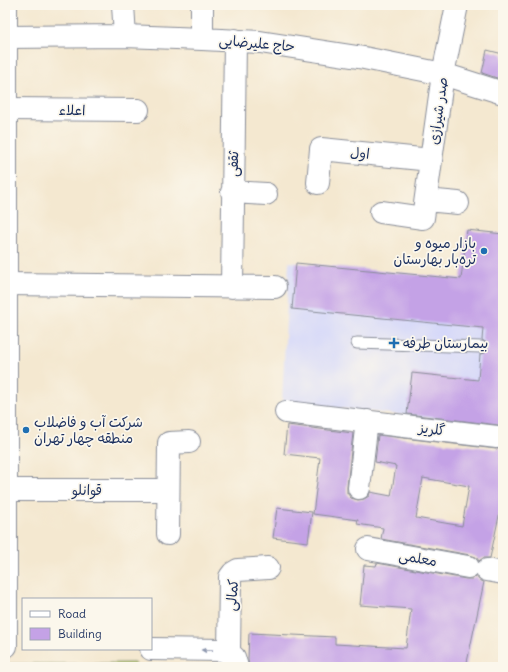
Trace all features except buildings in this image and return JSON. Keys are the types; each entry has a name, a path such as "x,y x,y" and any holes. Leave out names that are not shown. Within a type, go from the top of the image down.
{"street":[{"path":"6,5 5,496 11,646"},
{"path":"123,5 125,36"},
{"path":"202,5 202,39"},
{"name":"صدر شیرازی","path":"425,209 443,74 457,5"},
{"name":"حاج علیرضایی","path":"5,37 125,36 260,42 314,49 443,74 503,93"},
{"name":"ثقفی","path":"232,287 235,40"},
{"name":"اعلاء","path":"6,109 138,110"},
{"name":"اول","path":"318,183 321,149 431,160"},
{"path":"232,192 266,194"},
{"path":"381,212 425,209 458,203"},
{"path":"5,284 275,287"},
{"name":"گلریز","path":"286,412 497,437"},
{"path":"359,488 367,421"},
{"path":"168,534 169,443 189,442"},
{"name":"قوانلو","path":"5,496 168,490"},
{"name":"معلمی","path":"368,549 486,570"},
{"name":"کمالی","path":"233,660 230,577 238,570 268,568"},
{"path":"152,649 224,650 233,660"}],"lane":[{"path":"356,343 481,347"}],"shaded area":[{"name":"بیمارستان طرفه","path":"289,262 503,283 503,426 282,402"}],"green space":[{"path":"135,663 135,667 5,667 5,664"}],"place":[{"name":"بازار میوه و تره‌بار بهارستان","path":"484,251"},
{"name":"بیمارستان طرفه","path":"394,343"},
{"name":"شرکت آب و فاضلاب منطقه چهار تهران","path":"26,430"}]}
